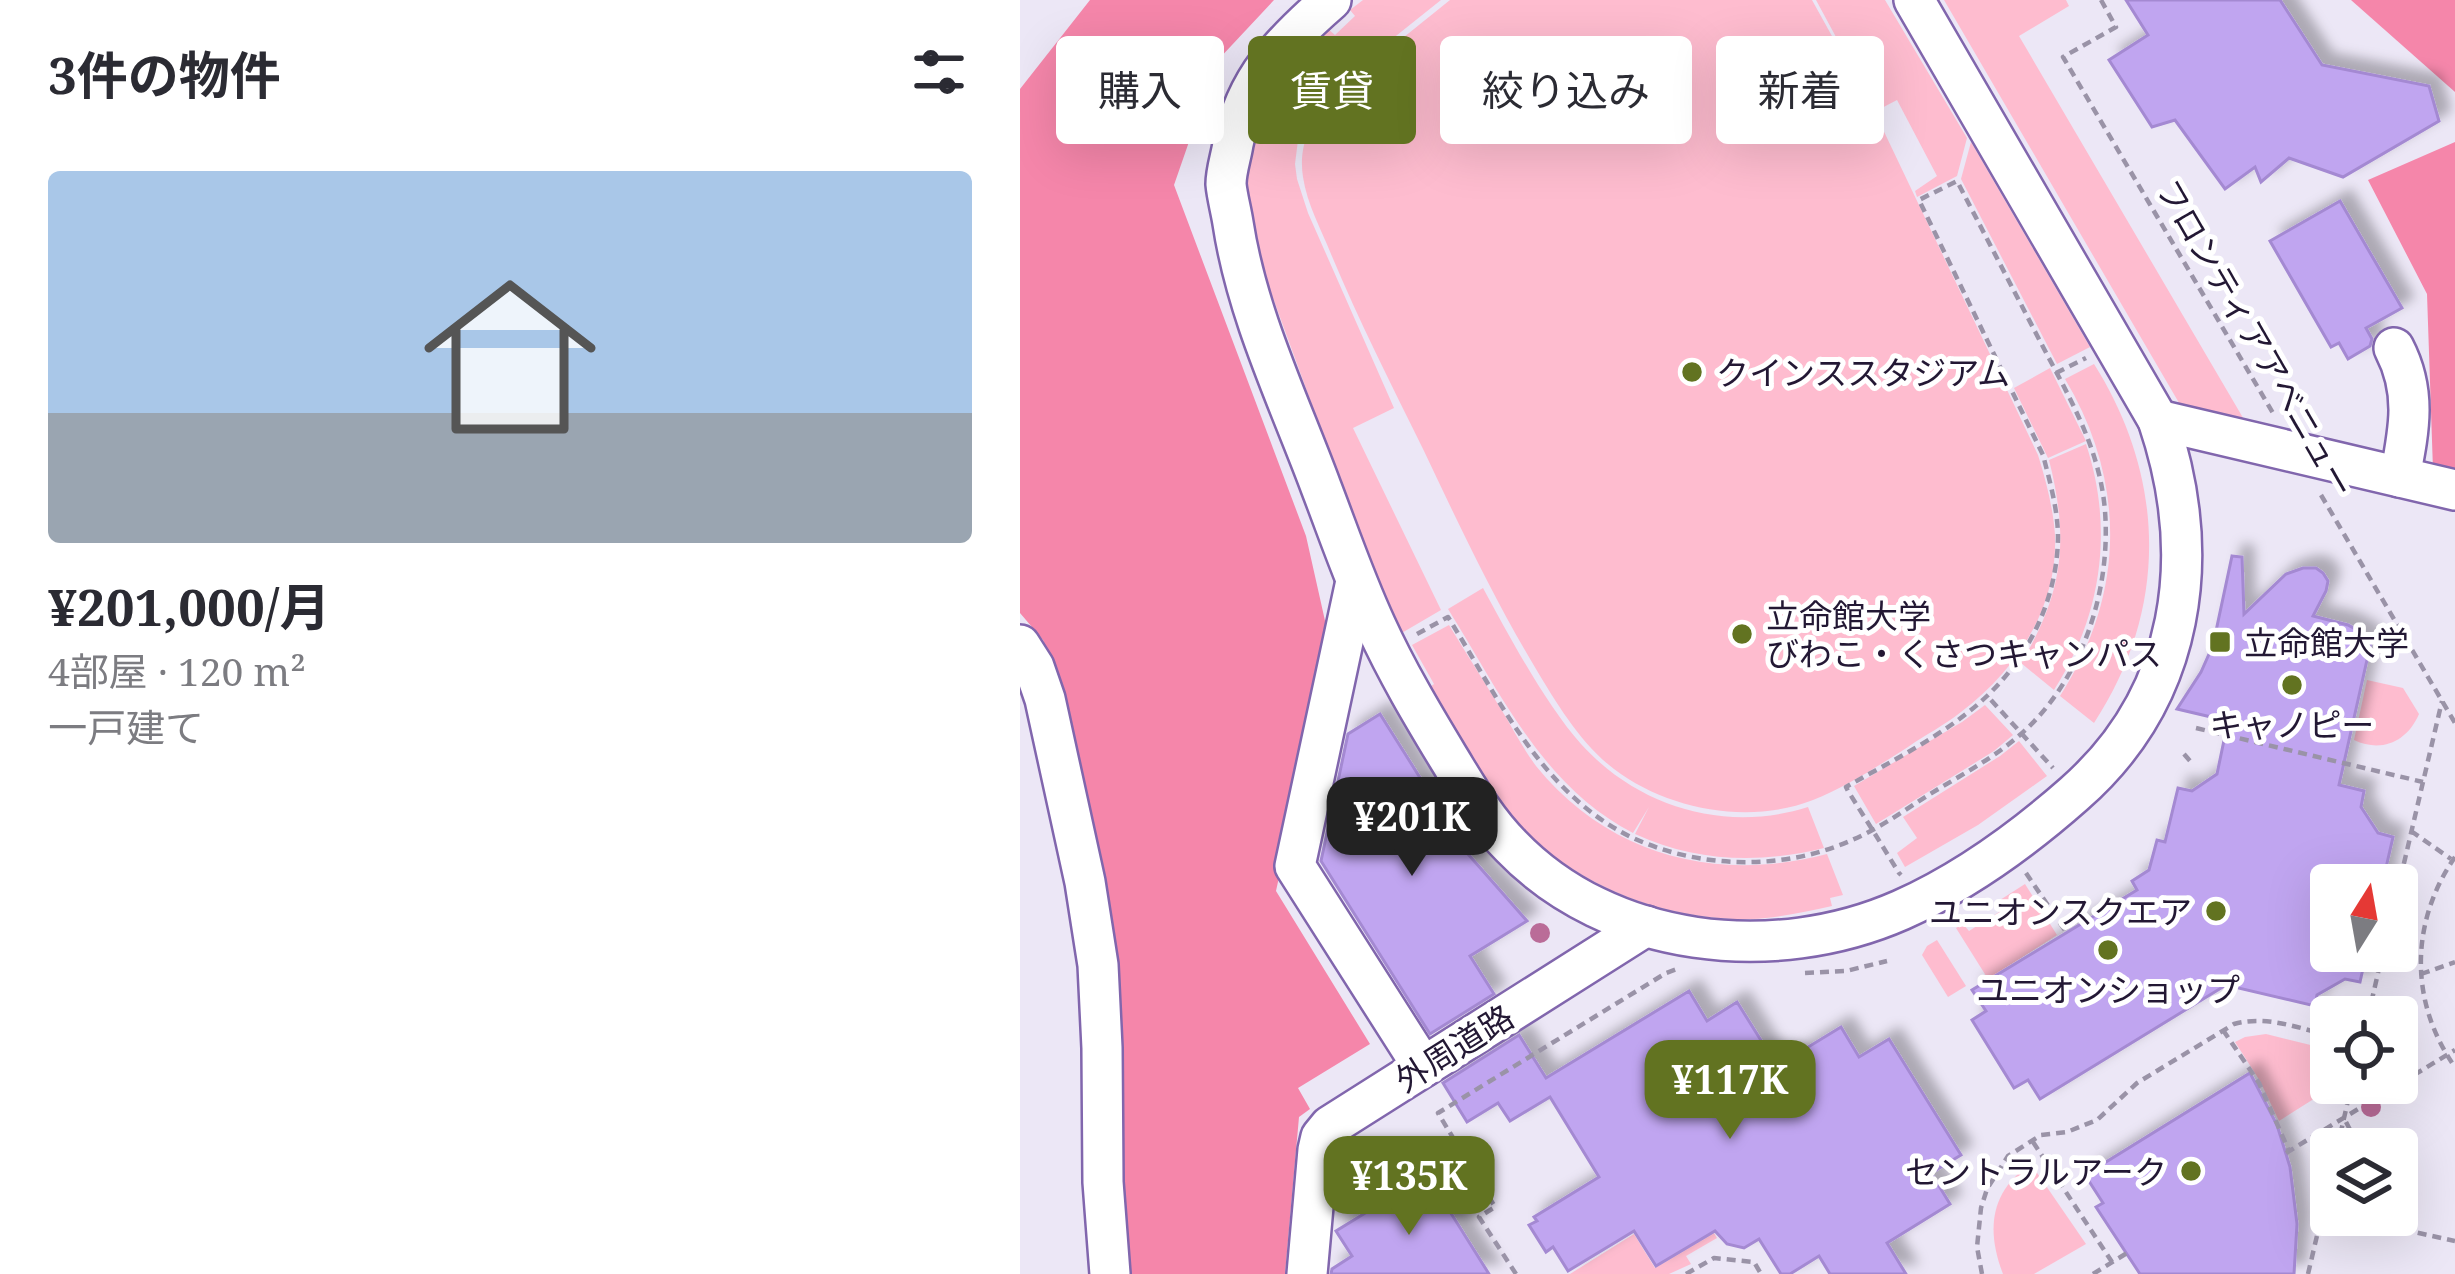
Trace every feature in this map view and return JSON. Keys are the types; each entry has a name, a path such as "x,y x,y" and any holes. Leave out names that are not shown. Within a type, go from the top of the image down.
{"street":[{"path":"1331,0 1262,70 1242,106 1226,181 1239,263 1356,581 1408,691 1491,824 1535,869 1588,903 1646,926 1697,938 1749,941 1852,927 1902,910 2023,836 2075,793 2138,718 2159,676 2179,605 2183,552 2179,498 2163,433 1914,0"},
{"path":"2394,348 2406,375 2411,406 2400,477"},
{"path":"2163,433 2304,466 2455,514"},
{"path":"2304,466 2400,477 2455,490"},
{"path":"1356,581 1295,866 1424,1067"},
{"path":"1020,645 1045,699 1092,921 1101,998 1103,1182 1110,1274"},
{"name":"外周道路","path":"1307,1274 1318,1150 1330,1126 1646,926"}],"path":[{"name":"フロンティアアベニュー","path":"2101,0 2116,27 2063,57 2455,723"},
{"path":"1410,638 1448,616 1538,760 1582,806 1634,838 1726,862 1795,858 1873,830 2021,734 2056,693 2076,660 2097,605 2104,567 2105,508 2099,470 2079,415 1957,181 1918,200 2043,455 2058,538 2040,624 2018,662 1959,718 1846,787 1873,830 1899,873"},
{"path":"2056,373 2090,357"},
{"path":"1990,700 2054,770"},
{"path":"2404,864 2442,701"},
{"path":"2196,728 2423,782"},
{"path":"2184,754 2190,761"},
{"path":"2411,831 2454,859 2426,915 2420,975 2428,1016 2455,1067"},
{"path":"2026,873 2066,932"},
{"path":"1790,974 1846,971 1887,961"},
{"path":"2420,975 2455,962"},
{"path":"1516,1274 1479,1217 1495,1207 1438,1113 1666,973 1696,967"},
{"path":"1982,1274 1977,1227 1987,1189 2008,1156 2042,1135 2067,1132 2097,1120 2137,1083 2222,1029 2260,1020 2310,1031"},
{"path":"2222,1029 2259,1083 2288,1152 2455,1050"},
{"path":"2342,1128 2347,1104"},
{"path":"2344,1118 2349,1128"},
{"path":"2032,1141 2112,1262"},
{"path":"2418,1233 2455,1241"},
{"path":"2308,1274 2317,1236"},
{"path":"1732,1260 1735,1246"},
{"path":"2092,1274 2127,1252"},
{"path":"1686,1274 1714,1258 1754,1262 1761,1274"}],"shaded area":[{"path":"1090,0 1274,0 1224,54 1224,36 1062,36"},
{"path":"1363,0 1441,0 1396,36 1321,36 1328,29 1335,35 1355,16 1350,10"},
{"name":"クインススタジアム","path":"1450,0 1812,0 1832,36 1716,36 1716,144 1884,144 1884,132 2038,455 2053,514 2054,562 2041,612 2016,657 1981,695 1838,789 1788,808 1762,811 1710,809 1659,795 1614,769 1580,736 1506,616 1464,534 1342,279 1305,187 1305,144 1416,144 1416,36 1405,36"},
{"path":"1816,0 1885,0 1967,138 1957,176 1917,197 1915,191 1937,176 1897,100 1884,107 1884,36 1835,36"},
{"path":"1944,0 2066,0 2069,6 2019,36 2249,428 2182,408"},
{"path":"2351,0 2455,0 2455,92"},
{"path":"1056,43 1056,144 1188,144 1174,185 1306,536 1330,643 1276,891 1370,1044 1298,1088 1310,1109 1299,1117 1285,1274 1127,1274 1059,682 1043,640 1020,613 1020,89"},
{"path":"1971,142 2090,347 2057,364 1961,179"},
{"path":"2455,142 2455,476 2433,470 2427,294 2368,180"},
{"path":"1252,144 1298,144 1297,179 1308,213 1394,408 1353,428 1441,610 1400,634 1381,594 1254,246 1245,187"},
{"path":"2094,364 2135,452 2149,544 2136,635 2094,723 2060,696 2097,618 2106,579 2108,498 2100,458 2065,379"},
{"path":"2050,368 2086,441 2048,458 2014,388"},
{"path":"2086,444 2100,507 2098,571 2083,632 2054,690 2021,663 2046,612 2059,564 2059,515 2049,460"},
{"path":"1483,588 1555,710 1604,766 1657,799 1715,815 1746,817 1808,807 1824,848 1752,858 1705,855 1635,834 1649,807 1633,833 1601,813 1573,790 1526,734 1448,609"},
{"path":"1449,625 1536,766 1597,822 1668,855 1706,863 1786,862 1827,854 1843,895 1830,898 1832,906 1792,914 1715,918 1643,903 1608,889 1545,850 1494,798 1426,690 1434,684 1412,645"},
{"path":"2367,680 2403,688 2419,714 2408,732 2383,745 2354,740"},
{"path":"1985,705 2013,735 1876,824 1854,786"},
{"path":"2019,741 2047,776 1978,825 1905,867 1897,853 1917,838 1903,817"},
{"path":"2025,884 2057,935 1988,979 1956,928 1963,924 1969,931 2004,909 2000,900"},
{"path":"1937,940 1966,986 1948,997 1922,955"},
{"path":"2266,1034 2310,1045 2310,1101 2279,1121 2235,1042"},
{"path":"2031,1164 2086,1244 2034,1274 2003,1274 1994,1242 1995,1213 2007,1186"},
{"path":"1714,1233 1717,1238 1686,1256 1691,1264 1669,1274 1570,1274 1634,1234 1655,1268"}],"building":[{"path":"2126,0 2280,0 2322,65 2429,86 2439,121 2343,177 2289,158 2261,182 2255,167 2225,189 2175,120 2152,127 2109,60 2148,35"},
{"path":"2340,201 2402,308 2366,328 2370,346 2348,359 2339,343 2331,347 2270,241"},
{"name":"ユニオンスクエア","path":"2232,556 2242,557 2244,614 2286,574 2316,568 2328,581 2313,616 2348,625 2371,642 2339,785 2364,791 2361,807 2378,833 2393,837 2387,864 2310,864 2310,972 2362,972 2360,982 2345,979 2310,996 2310,1005 2226,985 2040,1099 2028,1080 2014,1088 1972,1020 1986,1011 1972,990 2137,890 2132,881 2149,870 2157,840 2165,842 2178,788 2192,791 2217,774 2228,721 2177,709 2213,645"},
{"path":"1380,714 1468,854 1527,921 1470,956 1494,994 1430,1034 1321,861 1348,734"},
{"path":"1689,991 1707,1021 1737,1002 1777,1066 1841,1027 1859,1057 1889,1039 1961,1155 1931,1173 1950,1204 1887,1243 1906,1274 1830,1274 1819,1256 1790,1274 1781,1274 1759,1239 1744,1248 1727,1244 1715,1231 1656,1266 1634,1231 1568,1271 1553,1247 1546,1252 1529,1225 1537,1221 1534,1217 1599,1177 1550,1097 1510,1121 1498,1103 1467,1122 1443,1083 1519,1035 1546,1078"},
{"name":"セントラルアーク","path":"2250,1073 2277,1125 2290,1167 2297,1224 2294,1274 2140,1274 2096,1207 2103,1203 2085,1175"},
{"path":"1427,1175 1489,1274 1331,1274 1352,1256 1336,1231"}],"place":[{"name":"クインススタジアム","path":"1692,372"},
{"name":"立命館大学 びわこ・くさつキャンパス","path":"1742,634"},
{"name":"立命館大学","path":"2220,642"},
{"name":"キャノピー","path":"2292,685"},
{"name":"ユニオンスクエア","path":"2216,911"},
{"name":"ユニオンショップ","path":"2108,950"},
{"name":"セントラルアーク","path":"2191,1171"}]}
